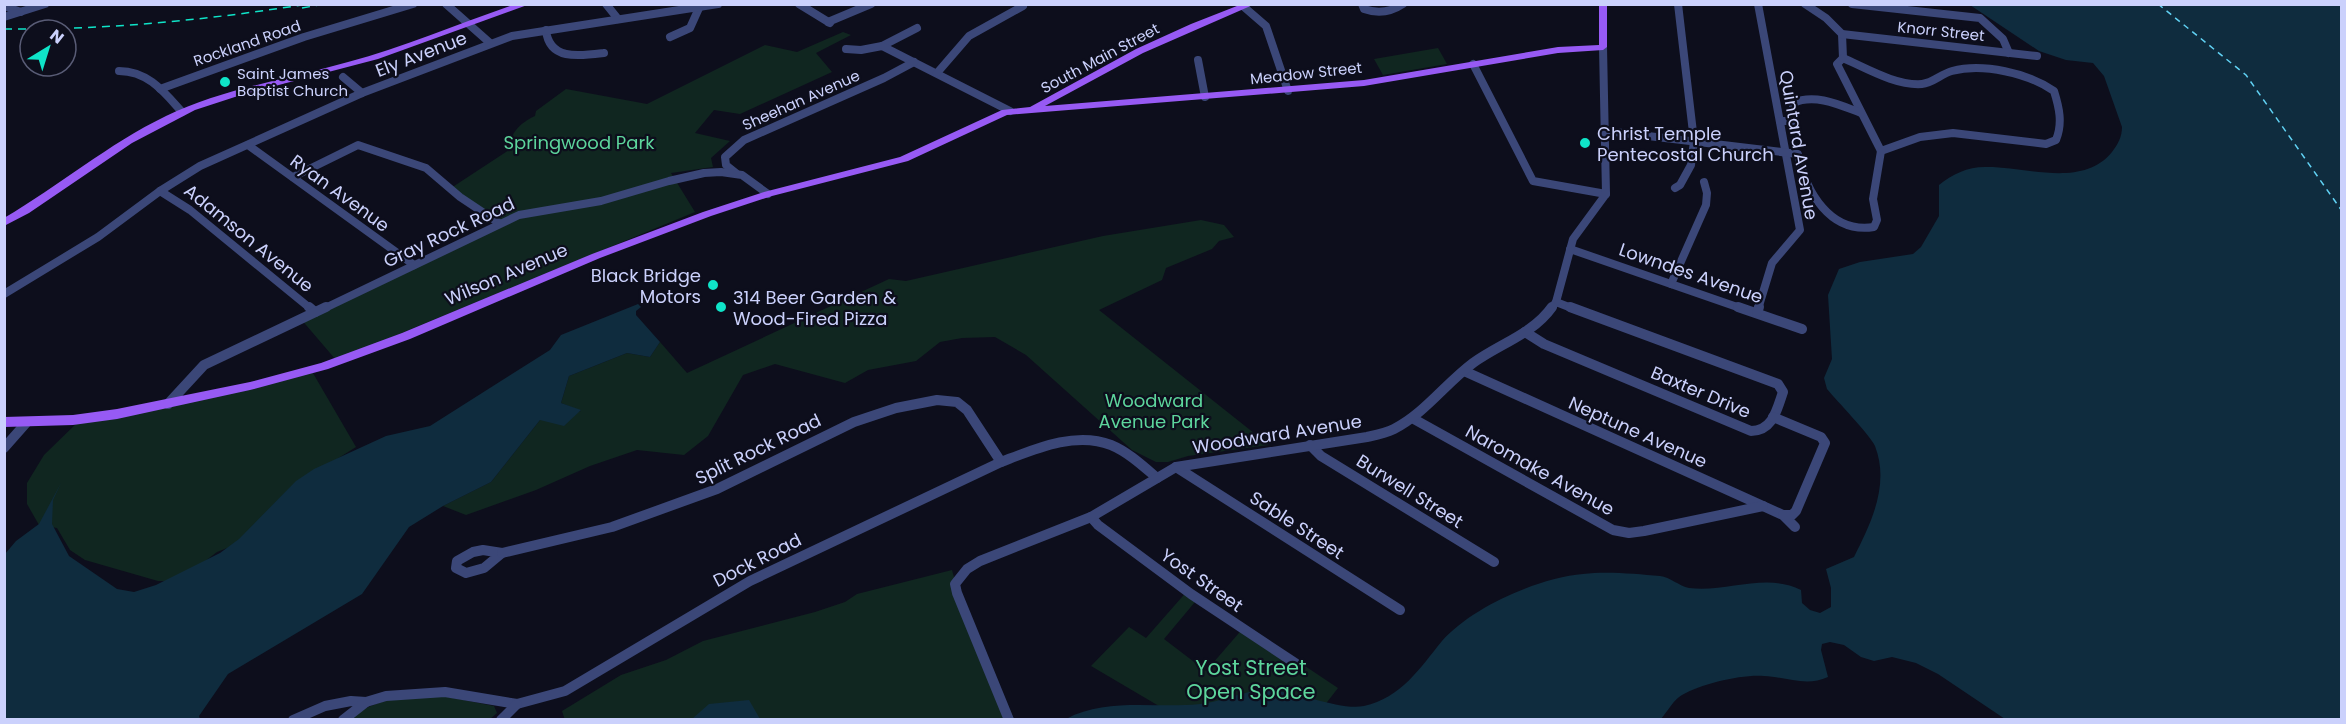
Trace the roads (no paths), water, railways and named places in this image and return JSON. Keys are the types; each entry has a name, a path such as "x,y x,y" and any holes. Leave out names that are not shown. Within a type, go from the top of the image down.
{"main road":[{"path":"4,223 51,196 138,136 182,112 232,95 361,61 526,4"},
{"path":"1603,4 1603,47"},
{"name":"South Main Street","path":"1030,111 1122,58 1191,27 1247,6"},
{"name":"Meadow Street","path":"1010,111 1288,91 1364,83 1558,50 1603,47"},
{"name":"Wilson Avenue","path":"4,422 97,417 168,404 268,381 344,359 596,256 707,214 768,194 904,159 992,117 1010,111"}],"street":[{"path":"4,17 45,4"},
{"name":"Rockland Road","path":"160,89 304,37 413,4"},
{"path":"446,4 490,43"},
{"path":"606,4 618,19"},
{"name":"Ely Avenue","path":"4,294 98,237 160,191 200,166 362,93 512,36 718,4"},
{"path":"799,4 829,23 871,4"},
{"path":"1362,4 1364,9 1373,13 1395,9 1403,4"},
{"path":"1675,188 1680,185 1691,165 1694,141 1678,4"},
{"name":"Quintard Avenue","path":"1757,314 1773,260 1784,245 1794,240 1800,230 1758,4"},
{"path":"1606,131 1798,154 1807,185 1827,212 1845,224 1868,229 1874,227 1876,223 1873,199 1881,151 1837,64 1843,58 1842,34 1826,18 1805,4"},
{"path":"1852,4 1980,18 2003,39 2009,52"},
{"path":"937,73 969,36 1022,5"},
{"path":"4,6 21,12"},
{"path":"1247,6 1266,26 1288,91"},
{"path":"670,37 685,33 693,27 699,8"},
{"path":"846,49 861,50 882,46 917,28"},
{"path":"546,30 548,42 556,52 567,55 604,53"},
{"name":"Knorr Street","path":"1842,34 2037,56"},
{"path":"882,46 1010,111"},
{"path":"1473,64 1533,181 1606,194 1603,47"},
{"path":"1843,58 1914,83 1926,83 1957,70 1988,71 2023,77 2044,84 2054,91 2061,125 2056,140 2049,143 2033,144 1953,133 1903,141 1881,151"},
{"path":"1198,60 1205,97"},
{"name":"Sheehan Avenue","path":"739,174 728,169 724,157 744,140 884,78 914,62"},
{"path":"119,71 132,70 144,75 182,112"},
{"path":"343,77 362,93"},
{"path":"1839,105 1853,98"},
{"path":"1780,121 1792,121 1793,102 1797,100 1839,105 1861,113"},
{"path":"293,177 358,145 426,168 460,197 499,223"},
{"name":"Ryan Avenue","path":"248,146 414,265"},
{"path":"739,174 752,180 768,194"},
{"name":"Gray Rock Road","path":"168,404 204,365 499,223 537,210 599,202 701,175 739,174"},
{"path":"1671,284 1706,205 1707,193 1704,182"},
{"name":"Adamson Avenue","path":"160,191 190,210 315,312"},
{"name":"Woodward Avenue","path":"1009,720 957,593 955,584 960,576 980,561 1091,517 1176,467 1383,433 1412,418 1464,371 1546,316 1556,302 1570,249 1579,227 1600,205 1606,194"},
{"name":"Lowndes Avenue","path":"1570,249 1802,329"},
{"name":"Baxter Drive","path":"1525,332 1544,344 1750,430 1765,430 1773,417 1784,392 1778,384 1556,302"},
{"name":"Neptune Avenue","path":"1464,371 1783,515 1795,527"},
{"name":"Split Rock Road","path":"501,553 612,527 717,489 854,422 896,408 937,400 957,402 967,410 1001,462"},
{"path":"1773,417 1825,440 1796,511 1792,515 1783,515"},
{"name":"Naromake Avenue","path":"1412,418 1613,530 1629,533 1644,531 1762,506"},
{"path":"4,448 27,422"},
{"name":"Dock Road","path":"293,720 326,706 351,701 366,702 386,696 445,692 517,704 565,691 750,581 1001,462 1042,447 1094,441 1112,445 1157,478"},
{"name":"Burwell Street","path":"1310,446 1321,456 1494,562"},
{"name":"Sable Street","path":"1176,467 1400,610"},
{"name":"Yost Street","path":"1091,517 1098,525 1191,594 1298,665"},
{"name":"Dock Road","path":"344,720 366,702"},
{"path":"501,720 517,704"}],"water":[{"path":"1970,5 2341,5 2341,719 2005,719 1938,674 1916,663 1892,657 1874,661 1861,657 1844,645 1830,642 1822,644 1821,650 1828,677 1804,681 1755,676 1722,681 1682,695 1661,719 1066,719 1098,708 1200,704 1262,690 1353,707 1364,706 1389,696 1409,681 1442,641 1470,617 1488,606 1546,581 1583,574 1660,576 1685,587 1703,589 1774,583 1801,590 1802,603 1810,610 1820,613 1831,607 1831,588 1826,569 1854,557 1872,517 1880,475 1875,446 1827,389 1824,378 1832,359 1828,295 1839,269 1860,262 1913,254 1921,247 1939,216 1939,185 1955,174 1972,168 1985,167 2052,173 2085,170 2100,163 2112,152 2121,134 2122,127 2104,76 2093,63 2066,60 2039,51"},
{"path":"638,304 641,307 636,311 636,315 660,342 650,357 627,353 569,376 561,403 581,410 564,426 540,420 491,482 443,506 409,527 362,594 228,674 199,716 200,719 5,719 5,554 16,541 39,524 61,483 53,500 52,524 69,556 117,589 134,592 156,585 220,553 239,539 296,481 314,469 386,436 430,426 550,350 561,335"},
{"path":"749,700 760,719 692,719 709,704"}],"railway":[{"path":"4,29 80,28 156,23 308,4"},
{"path":"302,8 325,4"}],"place":[{"name":"Saint James Baptist Church","path":"225,82"},
{"name":"Christ Temple Pentecostal Church","path":"1585,143"},
{"name":"Black Bridge Motors","path":"713,285"},
{"name":"314 Beer Garden & Wood-Fired Pizza","path":"721,307"}],"park label":[{"name":"Springwood Park","path":"579,142"},
{"name":"Woodward Avenue Park","path":"1154,410"},
{"name":"Yost Street Open Space","path":"1251,679"}]}
